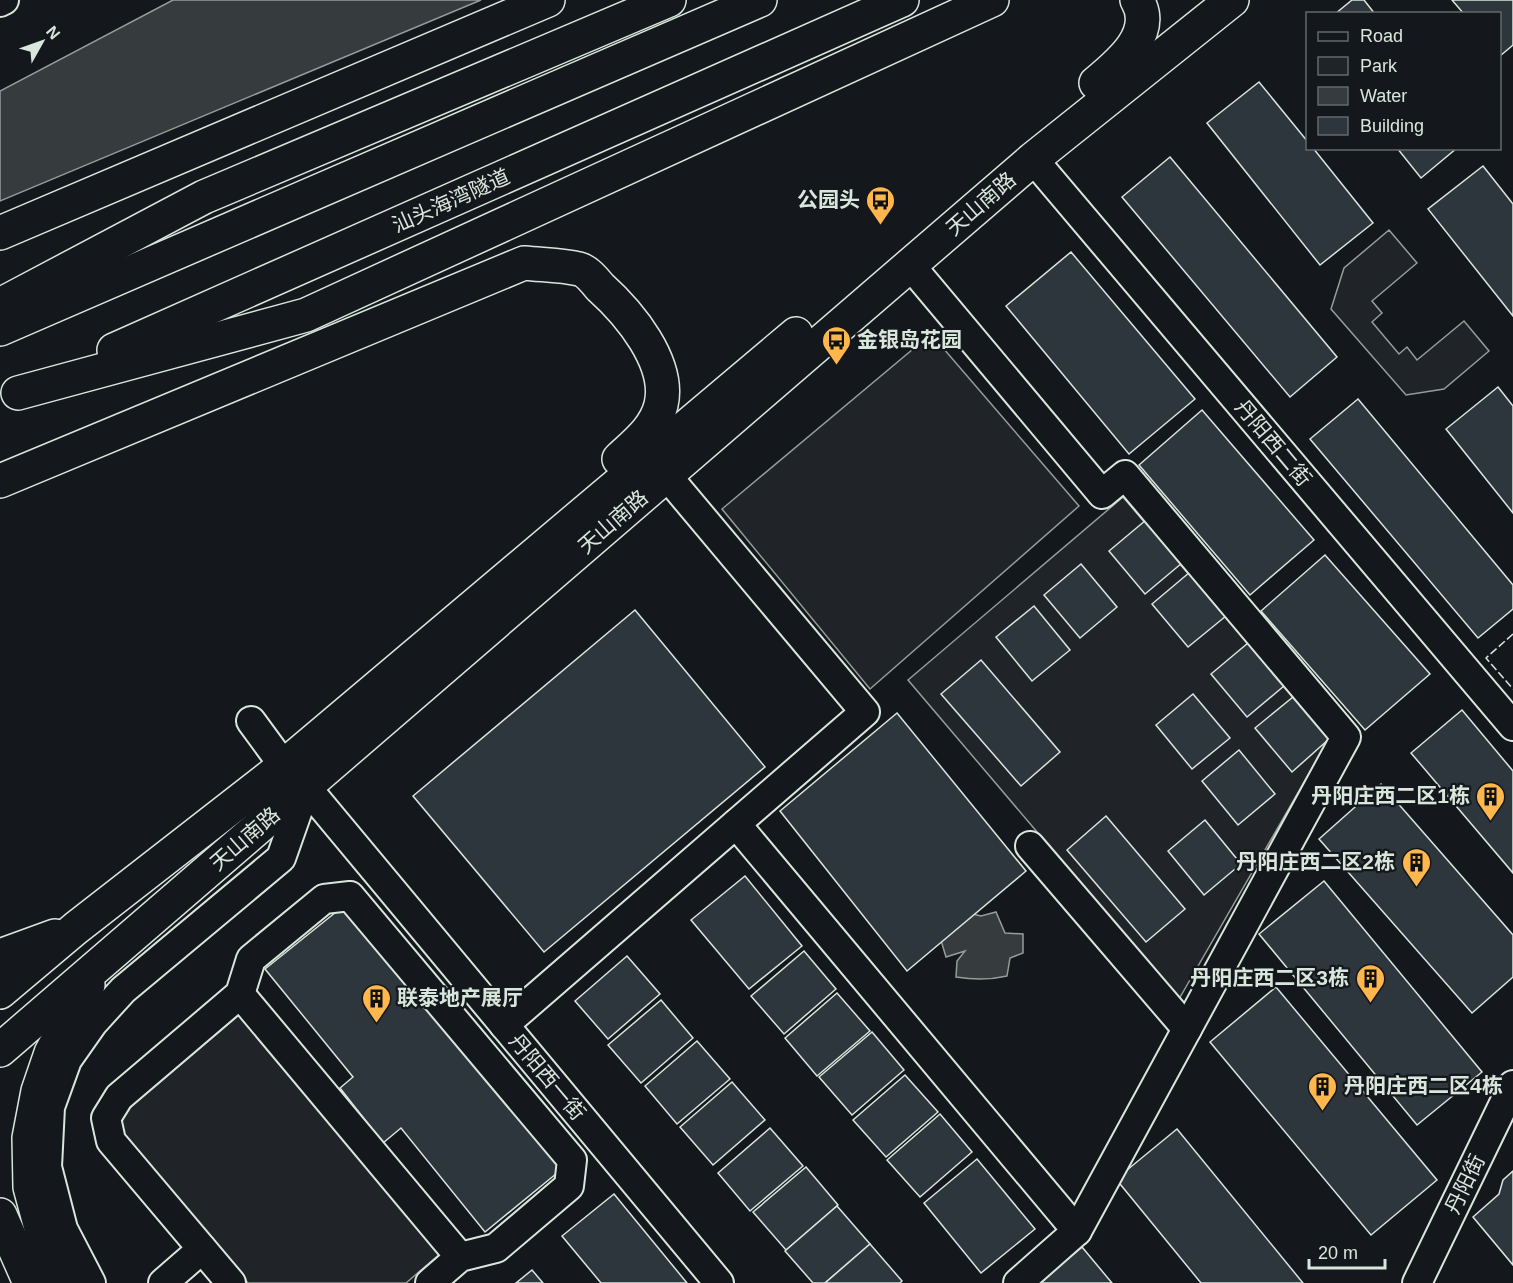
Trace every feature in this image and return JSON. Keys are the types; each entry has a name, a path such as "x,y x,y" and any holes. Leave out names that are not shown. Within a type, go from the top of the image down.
{"main road":[{"path":"0,233 548,0"},
{"path":"0,305 204,197 669,0"},
{"path":"0,329 760,0"},
{"name":"汕头海湾隧道","path":"9,397 902,0"},
{"path":"9,397 306,315 992,0"},
{"name":"天山南路","path":"0,1050 106,960 295,776 517,569 1123,61 1142,30 1143,9 1137,0"},
{"name":"天山南路","path":"0,992 76,928 295,776 667,476 1033,159 1232,0"},
{"path":"0,481 524,263 582,269 614,299 639,330 655,358 663,389 660,407 647,433 557,514 517,569"},
{"path":"0,957 76,928"},
{"path":"61,1283 45,1244 30,1187 29,1138 38,1091 51,1053 82,992 106,960"},
{"path":"0,1215 30,1283"}],"street":[{"name":"丹阳西二街","path":"1033,159 1513,726"},
{"path":"910,265 1102,494 1125,475 1346,737 1077,1231 1018,1283"},
{"path":"504,1025 865,712 667,476"},
{"name":"丹阳西一街","path":"251,721 719,1283"},
{"path":"91,1283 63,1229 47,1167 50,1107 67,1060 93,1023 123,990 280,858 295,776"},
{"path":"736,824 1077,1231"},
{"path":"1030,846 1186,1029"},
{"path":"231,1283 111,1141 106,1118 119,1097 240,994 251,959 324,899 350,896 572,1160 569,1186 496,1248 460,1257 430,1283"},
{"path":"240,994 460,1257"},
{"name":"丹阳街","path":"1417,1283 1513,1085"},
{"path":"163,1283 202,1249"}],"green space":[{"path":"1389,230 1417,263 1372,301 1382,313 1372,322 1399,354 1407,347 1417,360 1464,321 1489,351 1444,389 1406,395 1331,309 1344,268"},
{"path":"931,334 1079,506 870,689 722,509"},
{"path":"1123,497 1329,739 1179,999 908,680"},
{"path":"239,1015 441,1253 406,1283 248,1283 112,1123"}],"water":[{"path":"173,0 481,0 0,201 0,91"},
{"path":"956,910 981,916 996,912 1005,933 1023,934 1023,953 1010,958 1007,976 982,979 956,977 957,961 965,951 946,957 937,927"}],"building":[{"path":"1352,0 1364,0 1373,12 1337,12"},
{"path":"1452,0 1513,0 1513,45 1501,55 1501,12 1462,12"},
{"path":"1259,82 1306,140 1306,150 1315,150 1373,223 1320,265 1207,123"},
{"path":"1399,150 1455,150 1421,178"},
{"path":"1170,157 1337,357 1290,397 1122,197"},
{"path":"1483,166 1513,204 1513,316 1428,209"},
{"path":"1071,252 1195,399 1129,454 1006,306"},
{"path":"1498,387 1513,406 1513,513 1446,429"},
{"path":"1358,399 1513,585 1513,609 1478,638 1310,439"},
{"path":"1202,410 1314,540 1250,595 1139,465"},
{"path":"1146,520 1182,563 1145,594 1109,551"},
{"path":"1325,555 1430,674 1365,730 1261,611"},
{"path":"1081,564 1117,607 1080,638 1044,595"},
{"path":"1190,572 1226,616 1188,647 1152,604"},
{"path":"1034,606 1070,650 1032,681 996,637"},
{"path":"635,610 765,767 544,952 413,796"},
{"path":"1248,643 1284,686 1247,717 1211,674"},
{"path":"981,660 1060,752 1021,786 941,694"},
{"path":"1193,694 1230,738 1192,769 1156,725"},
{"path":"1293,697 1329,739 1292,772 1255,728"},
{"name":"丹阳庄西二区1栋","path":"1462,710 1513,771 1513,873 1411,753"},
{"path":"897,713 1026,871 907,971 780,811"},
{"path":"1239,750 1275,794 1238,825 1202,781"},
{"name":"丹阳庄西二区2栋","path":"1381,784 1513,935 1513,977 1472,1013 1319,839"},
{"path":"1106,816 1185,909 1146,942 1067,850"},
{"path":"1205,820 1241,864 1204,895 1168,851"},
{"path":"745,876 802,946 749,989 691,920"},
{"name":"丹阳庄西二区3栋","path":"1324,881 1482,1072 1417,1125 1259,934"},
{"name":"联泰地产展厅","path":"346,904 562,1169 485,1232 401,1128 383,1143 340,1088 353,1077 265,969"},
{"path":"804,951 836,989 784,1034 751,996"},
{"path":"627,956 660,994 608,1039 575,1001"},
{"name":"丹阳庄西二区4栋","path":"1276,987 1437,1180 1371,1235 1210,1042"},
{"path":"837,993 870,1031 817,1076 785,1038"},
{"path":"661,1000 693,1038 641,1083 608,1045"},
{"path":"872,1032 904,1070 852,1115 819,1077"},
{"path":"697,1041 730,1079 677,1124 645,1086"},
{"path":"905,1075 938,1112 886,1157 853,1120"},
{"path":"732,1082 765,1120 713,1165 680,1127"},
{"path":"940,1114 972,1152 920,1197 887,1160"},
{"path":"770,1128 803,1166 750,1211 718,1173"},
{"path":"1177,1129 1303,1283 1201,1283 1116,1179"},
{"path":"977,1159 1035,1229 981,1273 924,1203"},
{"path":"806,1167 838,1205 786,1250 753,1212"},
{"path":"1513,1171 1513,1265 1473,1217 1499,1194 1503,1180"},
{"path":"614,1194 687,1283 601,1283 562,1236"},
{"path":"837,1206 870,1244 825,1283 813,1283 785,1251"},
{"path":"870,1244 902,1281 900,1283 825,1283"},
{"path":"1082,1247 1112,1283 1039,1283"},
{"path":"532,1270 543,1283 516,1283"}],"fence":[{"path":"1513,634 1486,658 1513,689"}],"place":[{"name":"公园头","path":"881,226"},
{"name":"金银岛花园","path":"836,366"},
{"name":"丹阳庄西二区1栋","path":"1491,822"},
{"name":"丹阳庄西二区2栋","path":"1416,888"},
{"name":"丹阳庄西二区3栋","path":"1370,1004"},
{"name":"联泰地产展厅","path":"376,1024"},
{"name":"丹阳庄西二区4栋","path":"1323,1112"}]}
